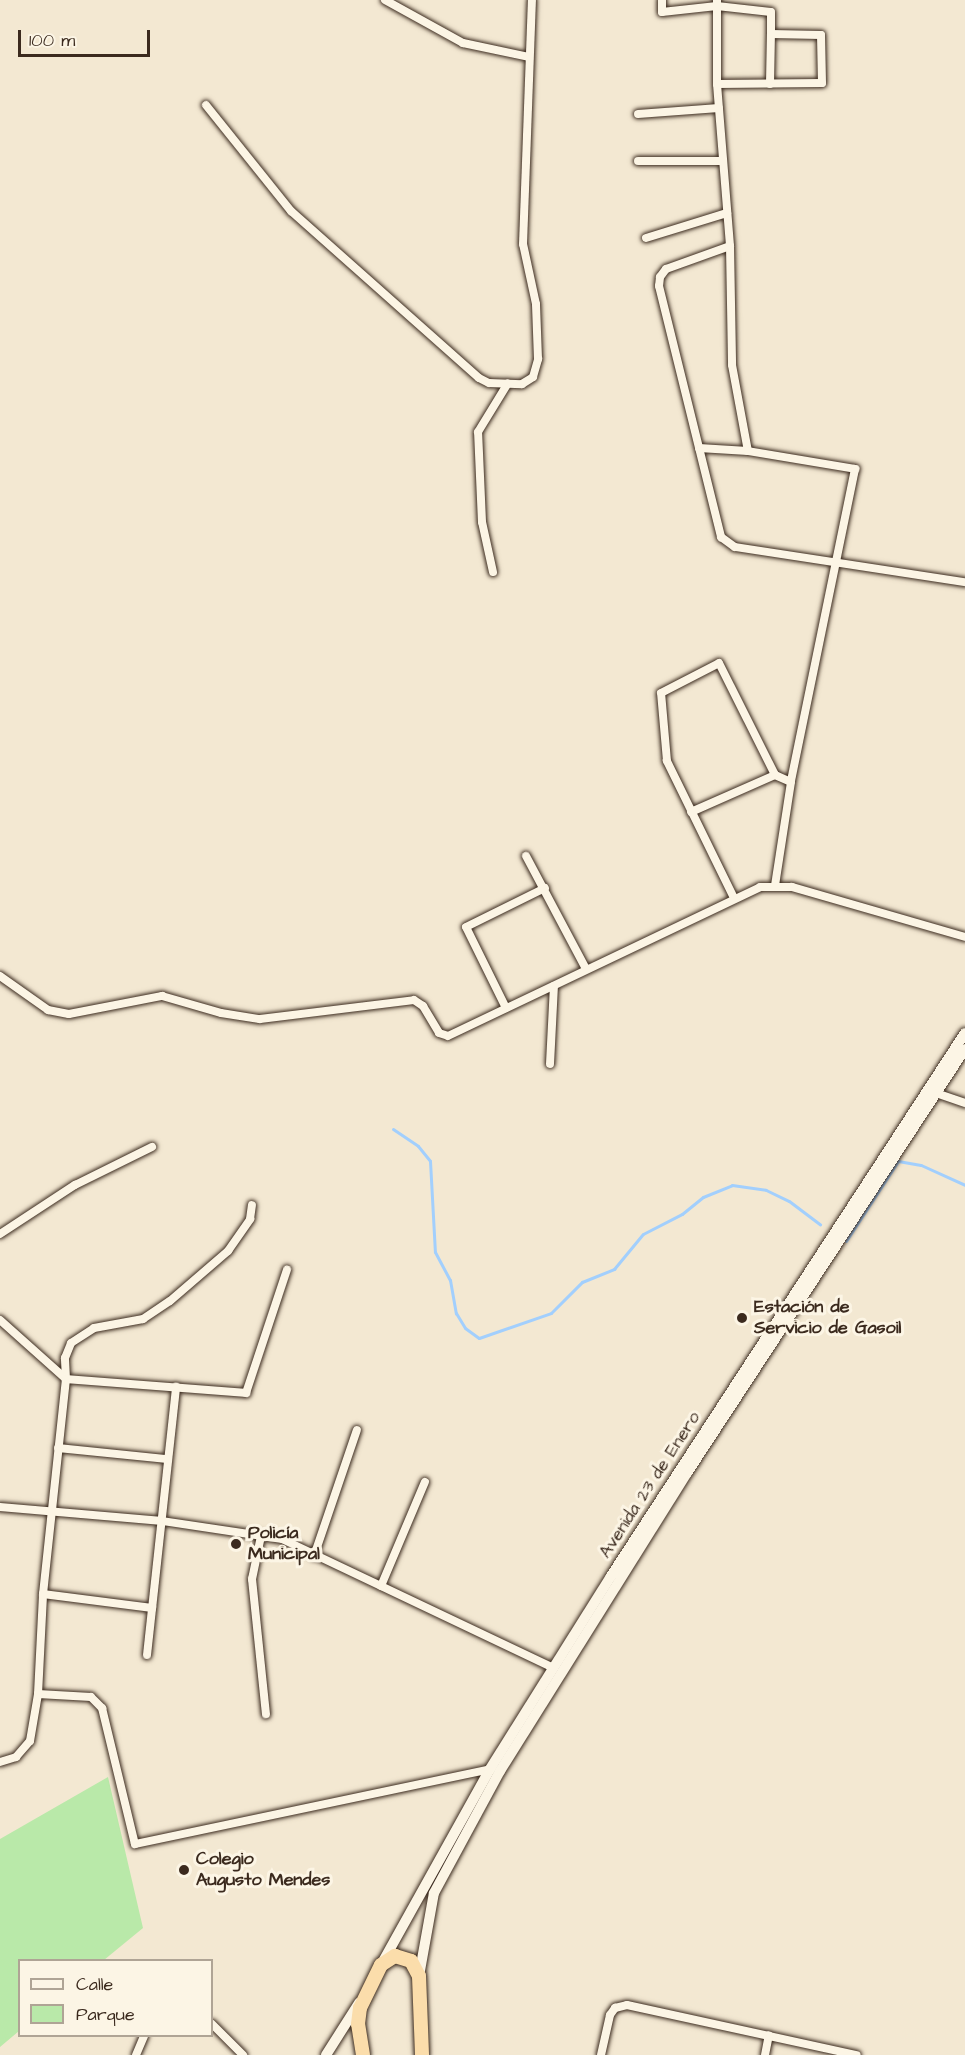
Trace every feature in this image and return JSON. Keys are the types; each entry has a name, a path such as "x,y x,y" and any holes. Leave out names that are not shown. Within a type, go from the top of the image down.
{"highway":[{"path":"363,2055 358,2024 366,1992 381,1965 395,1956 404,1957 417,1967 421,2053"}],"main road":[{"name":"Avenida 23 de Enero","path":"381,1965 490,1769 965,1033"},
{"name":"Avenida 23 de Enero","path":"419,1976 429,1906 470,1822 687,1473 965,1050"},
{"path":"326,2055 366,1992"}],"street":[{"path":"385,0 463,42 529,57"},
{"path":"206,105 291,211 479,378 489,383 522,384 534,376 538,359 536,304 523,244 532,0"},
{"path":"662,0 662,12 717,3 771,12 770,84"},
{"path":"717,3 717,84 729,246 732,364 748,451"},
{"path":"717,84 822,83 821,35 771,34"},
{"path":"638,114 719,108"},
{"path":"638,160 722,161"},
{"path":"646,238 727,213"},
{"path":"729,246 666,269 660,277 721,537 728,544 965,582"},
{"path":"493,572 482,522 477,432 508,383"},
{"path":"699,448 748,451 855,469 791,782 775,885"},
{"path":"734,898 667,761 661,693 719,663 774,775 791,782"},
{"path":"691,812 774,775"},
{"path":"526,856 586,969"},
{"path":"0,976 48,1010 69,1014 162,996 221,1013 260,1019 414,1000 423,1006 439,1033 448,1036 734,898 775,885 965,937"},
{"path":"506,1008 466,927 545,888"},
{"path":"550,1064 554,986"},
{"path":"936,1093 965,1103"},
{"path":"0,1234 75,1185 152,1148"},
{"path":"0,1762 16,1757 30,1741 38,1694 43,1594 66,1379 65,1358 71,1343 94,1328 143,1319 170,1301 228,1251 249,1218 252,1205"},
{"path":"0,1320 66,1379 246,1393 287,1270"},
{"path":"147,1655 176,1387"},
{"path":"314,1556 357,1430"},
{"path":"58,1448 167,1459"},
{"path":"381,1586 425,1482"},
{"path":"0,1507 162,1521 282,1539 554,1668"},
{"path":"261,1536 252,1579 266,1714"},
{"path":"43,1594 152,1608"},
{"path":"38,1694 91,1697 102,1708 135,1844 490,1769"},
{"path":"601,2055 610,2015 623,2005 857,2055"},
{"path":"213,2025 243,2055"},
{"path":"765,2055 769,2036"},
{"path":"136,2055 144,2037"}],"green space":[{"path":"108,1777 143,1928 105,1959 18,1959 18,2032 0,2047 0,1839"}],"waterway":[{"path":"393,1129 418,1146 430,1161 435,1252 450,1280 456,1313 465,1328 479,1338 551,1313 582,1282 614,1269 643,1234 682,1214 703,1197 732,1185 766,1190 789,1201 820,1224"},
{"path":"846,1241 898,1161 921,1165 965,1185"}],"place":[{"name":"Estación de Servicio de Gasoil","path":"742,1318"},
{"name":"Policía Municipal","path":"236,1544"},
{"name":"Colegio Augusto Mendes","path":"184,1870"}]}
